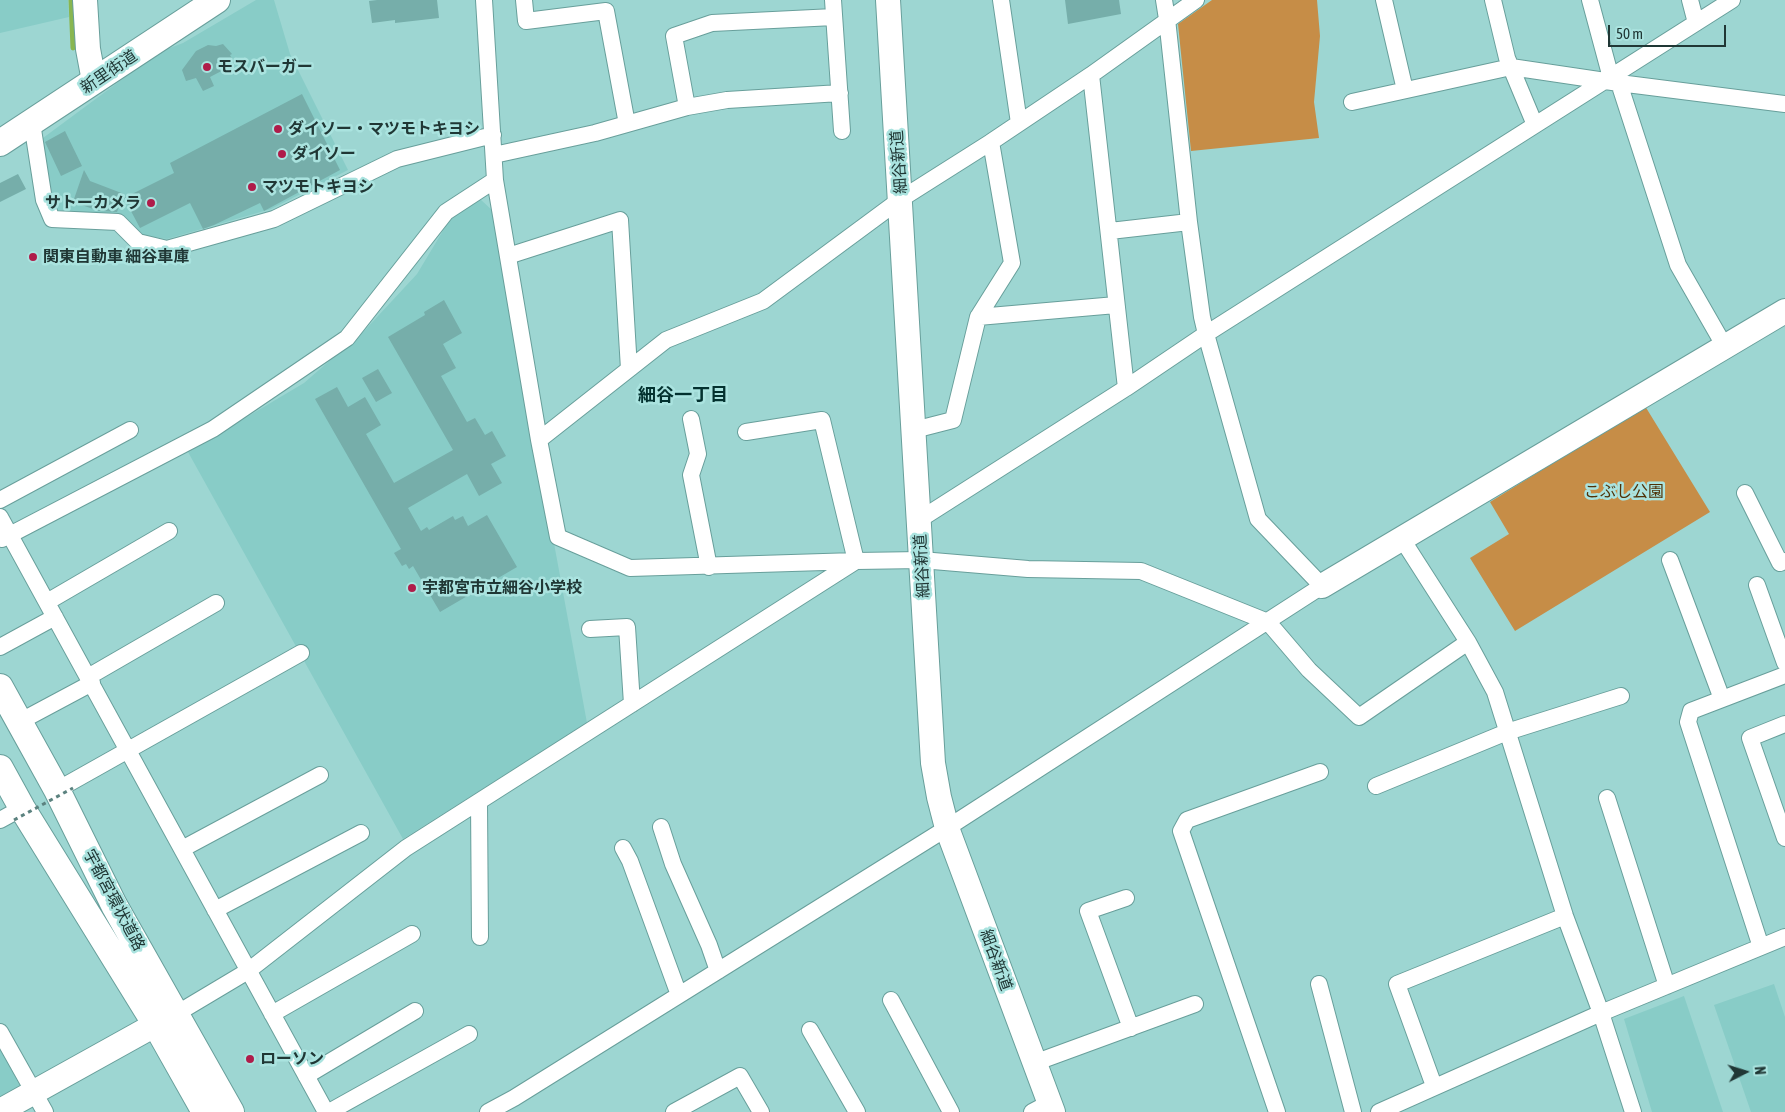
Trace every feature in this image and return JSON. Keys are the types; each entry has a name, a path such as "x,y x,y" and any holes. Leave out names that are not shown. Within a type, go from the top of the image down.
{"main road":[{"name":"新里街道","path":"0,142 32,123 217,0"},
{"name":"宇都宮環状道路","path":"0,687 19,722 65,789 205,1112"},
{"name":"宇都宮環状道路","path":"0,768 12,816 166,1019 231,1112"}],"street":[{"path":"85,0 88,49 94,81"},
{"path":"484,0 495,180 539,440 558,537 630,568 921,560 1028,568 1141,571 1268,622 1309,670 1359,717 1468,642"},
{"path":"524,0 526,21 606,11 627,124"},
{"path":"832,0 842,131"},
{"name":"細谷新道","path":"888,0 933,763 947,828 1034,1063 1044,1109"},
{"path":"1001,0 1019,123"},
{"path":"1164,0 1189,222 1206,334 1258,519 1322,586"},
{"path":"539,440 666,340 763,301 901,199 1092,75 1167,19 1196,0"},
{"path":"1384,0 1405,90"},
{"path":"1493,0 1507,58 1535,125"},
{"path":"1590,0 1612,80 1678,264 1725,347"},
{"path":"1690,0 1696,23"},
{"path":"919,520 1126,388 1206,334 1535,125 1612,80 1732,0"},
{"path":"687,106 674,36 712,23 834,17"},
{"path":"1352,102 1511,67 1785,104"},
{"path":"1092,75 1126,388"},
{"path":"494,155 543,146 687,106 727,100 840,93"},
{"path":"32,123 44,200 52,219 118,222 138,242 167,249 274,219 397,159 493,135"},
{"path":"914,430 953,420 978,317 1012,263 991,142"},
{"path":"5,538 213,429 347,338 446,212 495,180"},
{"path":"508,256 620,220 628,369"},
{"path":"1110,231 1189,222"},
{"path":"978,317 1116,305"},
{"path":"488,1112 514,1098 718,972 947,828 1322,586 1785,311"},
{"path":"691,419 698,454 691,475 709,567"},
{"path":"746,432 822,420 856,562"},
{"path":"0,500 130,430"},
{"path":"1745,493 1780,563 1785,561"},
{"path":"0,517 5,538 47,602 327,1112 469,1034"},
{"path":"47,602 169,531"},
{"path":"1402,539 1468,642 1495,692 1565,916 1601,1014 1633,1112"},
{"path":"1670,560 1722,699"},
{"path":"0,1111 39,1102 166,1019 248,971 406,848 856,562"},
{"path":"1758,585 1785,663"},
{"path":"19,722 216,602"},
{"path":"0,648 55,617"},
{"path":"590,629 627,628 632,704"},
{"path":"65,789 128,750 301,653"},
{"path":"1761,947 1688,722 1691,711 1785,674"},
{"path":"1376,786 1507,732 1621,696"},
{"path":"1785,724 1750,738 1785,838"},
{"path":"1278,1112 1181,831 1187,820 1320,772"},
{"path":"182,849 320,775"},
{"path":"1607,798 1667,986"},
{"path":"479,802 480,938"},
{"path":"661,827 672,864 710,945 718,972"},
{"path":"215,910 361,833"},
{"path":"623,848 630,861 679,995"},
{"path":"1126,898 1088,910 1131,1028"},
{"path":"1434,1086 1397,984 1565,916"},
{"path":"272,1014 412,934"},
{"path":"1379,1112 1408,1106 1434,1086 1785,937"},
{"path":"1319,984 1353,1112"},
{"path":"891,1000 951,1112"},
{"path":"1034,1063 1195,1004"},
{"path":"306,1076 415,1011"},
{"path":"810,1030 857,1112"},
{"path":"0,1032 39,1102"},
{"path":"674,1112 740,1076 761,1112"}],"path":[{"path":"12,816 65,789"}],"shaded area":[{"path":"0,0 68,0 69,17 0,33"},
{"path":"256,0 274,0 290,54 348,170 271,209 167,239 142,235 122,214 55,215 49,203 43,138 159,52 183,43"},
{"name":"宇都宮市立細谷小学校","path":"480,199 493,211 587,723 403,839 188,452 304,383 365,330 417,274 450,219 471,200"},
{"path":"1774,984 1785,1017 1785,1112 1751,1112 1714,1005"},
{"path":"1684,996 1723,1112 1652,1112 1624,1019"},
{"path":"0,1047 22,1090 0,1102"}],"green space":[{"path":"1212,0 1317,0 1320,36 1314,102 1319,138 1191,151 1178,24"},
{"name":"こぶし公園","path":"1645,406 1710,512 1515,631 1470,558 1509,534 1490,502"}],"building":[{"path":"437,0 439,18 395,23 395,20 372,23 369,1"},
{"path":"1065,0 1119,0 1121,14 1068,24"},
{"name":"モスバーガー","path":"223,44 232,54 230,55 235,64 210,77 214,86 203,91 196,78 186,81 182,70 196,51 208,45 216,46"},
{"name":"ダイソー・マツモトキヨシ","path":"302,94 340,170 264,211 260,203 203,229 190,203 140,228 124,198 174,173 170,163"},
{"path":"65,131 82,166 61,176 45,142"},
{"path":"84,170 90,181 124,194 117,212 99,211 73,202"},
{"path":"18,174 26,189 0,202 0,183"},
{"path":"444,300 462,333 443,344 456,368 441,376 467,422 475,418 485,435 492,431 506,456 491,464 502,483 479,496 467,474 408,508 421,531 427,527 429,530 453,516 455,520 463,516 468,526 487,515 517,567 440,612 413,566 409,569 406,564 402,566 394,553 401,549 315,399 337,387 348,407 365,397 381,425 366,434 394,483 453,450 388,337 425,315 424,312"},
{"path":"378,369 392,393 376,402 362,378"}],"waterway":[{"path":"71,0 73,48"}],"place":[{"name":"モスバーガー","path":"207,67"},
{"name":"ダイソー・マツモトキヨシ","path":"278,129"},
{"name":"ダイソー","path":"282,154"},
{"name":"マツモトキヨシ","path":"252,187"},
{"name":"サトーカメラ","path":"151,203"},
{"name":"関東自動車 細谷車庫","path":"33,257"},
{"name":"宇都宮市立細谷小学校","path":"412,588"},
{"name":"ローソン","path":"250,1059"}],"district":[{"name":"細谷一丁目","path":"683,395"}]}
